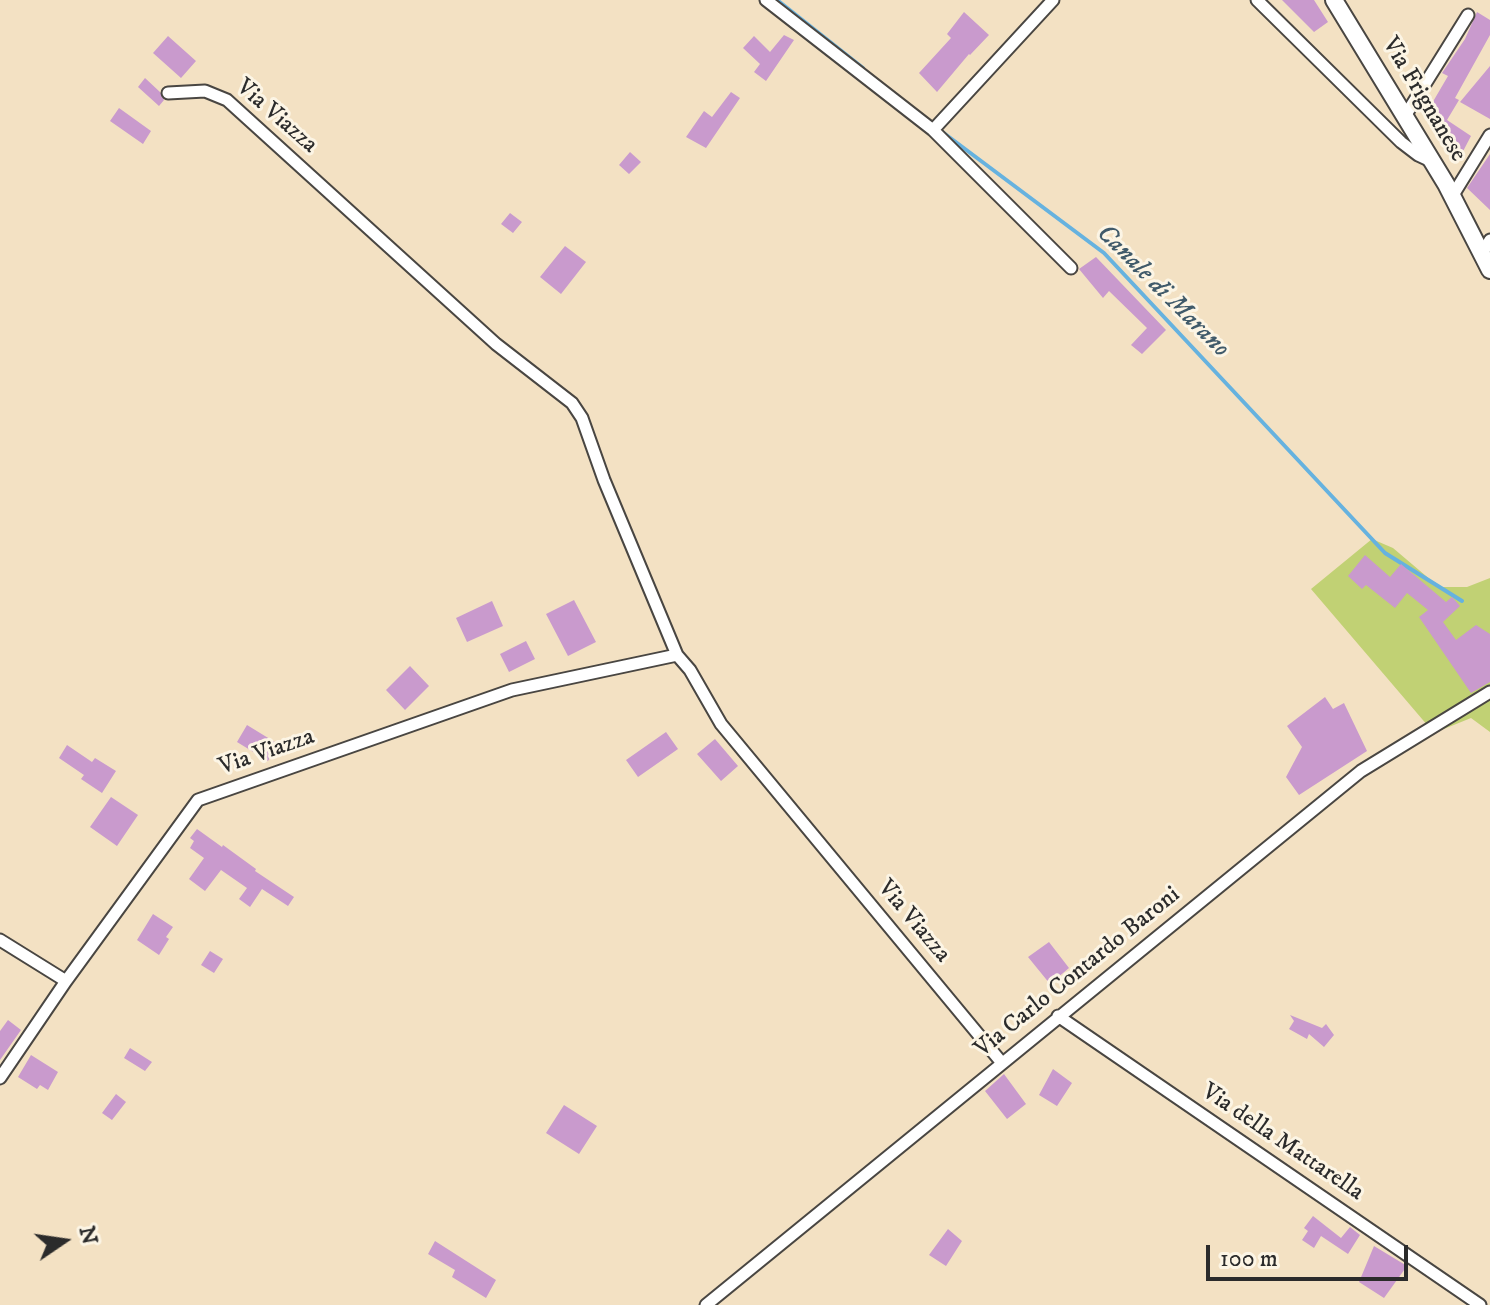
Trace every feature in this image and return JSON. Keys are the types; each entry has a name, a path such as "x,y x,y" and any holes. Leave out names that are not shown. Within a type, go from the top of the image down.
{"main road":[{"name":"Via Frignanese","path":"1334,0 1486,246 1490,270"}],"street":[{"path":"766,0 936,126 1071,268"},
{"path":"936,126 1053,0"},
{"path":"1257,0 1401,142 1434,162"},
{"path":"1405,116 1468,15"},
{"name":"Via Viazza","path":"168,93 205,91 227,100 508,354 572,403 582,418 604,480 677,655 690,670 727,732 1002,1063"},
{"path":"1453,195 1490,135"},
{"name":"Via Viazza","path":"0,1078 66,981 198,800 512,690 677,655"},
{"name":"Via Carlo Contardo Baroni","path":"706,1305 1361,771 1490,692"},
{"path":"0,940 66,981"},
{"name":"Via della Mattarella","path":"1058,1016 1480,1305"}],"green space":[{"path":"1372,539 1393,548 1439,587 1467,587 1490,578 1490,732 1471,718 1434,733 1311,589"}],"building":[{"path":"1282,0 1314,0 1328,22 1314,32"},
{"path":"964,12 989,35 937,92 919,73 951,38 947,34"},
{"path":"1477,12 1490,20 1490,35 1455,98 1459,100 1447,120 1471,136 1460,157 1441,144 1447,134 1424,117 1448,76 1442,73 1465,39"},
{"path":"784,35 794,40 766,81 754,72 760,64 743,48 754,36 770,52"},
{"path":"168,36 196,61 181,78 153,53"},
{"path":"1490,66 1490,119 1460,102"},
{"path":"145,78 164,100 159,106 138,87"},
{"path":"731,92 740,98 706,148 686,137 704,111 712,117"},
{"path":"119,108 151,131 143,144 110,121"},
{"path":"630,152 641,162 629,174 619,165"},
{"path":"1490,154 1490,210 1467,188"},
{"path":"510,213 522,222 513,233 501,224"},
{"path":"565,246 586,262 561,294 540,277"},
{"path":"1096,257 1166,330 1142,354 1131,345 1147,328 1109,291 1103,298 1079,269"},
{"path":"1365,555 1390,577 1401,564 1446,602 1452,597 1460,606 1443,622 1456,640 1476,625 1490,634 1490,682 1471,693 1419,617 1428,610 1407,593 1395,608 1366,585 1362,589 1348,576"},
{"path":"574,600 596,642 568,656 546,614"},
{"path":"492,601 503,626 467,642 456,618"},
{"path":"526,641 535,659 509,672 500,654"},
{"path":"410,666 429,686 405,710 386,690"},
{"path":"1325,697 1333,709 1344,703 1367,751 1299,795 1286,777 1302,747 1287,726"},
{"path":"247,725 278,744 268,761 237,742"},
{"path":"666,732 678,749 638,777 626,760"},
{"path":"715,739 738,766 721,781 697,754"},
{"path":"67,745 92,762 95,758 116,771 102,793 81,779 84,775 59,758"},
{"path":"111,797 138,815 117,846 90,827"},
{"path":"197,829 294,897 288,906 262,889 250,907 239,899 247,888 221,870 205,891 189,879 204,858 190,848 194,841 190,838"},
{"path":"153,914 173,927 159,955 137,940"},
{"path":"1049,942 1069,968 1050,984 1028,957"},
{"path":"210,951 223,959 214,973 201,965"},
{"path":"1290,1015 1322,1028 1326,1024 1334,1035 1324,1047 1309,1034 1307,1039 1289,1029 1294,1021"},
{"path":"8,1020 21,1030 0,1060 0,1031"},
{"path":"130,1048 152,1062 145,1071 124,1058"},
{"path":"31,1055 58,1072 48,1090 40,1085 37,1089 18,1077"},
{"path":"1053,1069 1072,1083 1057,1106 1039,1095"},
{"path":"1004,1074 1026,1104 1007,1119 985,1091"},
{"path":"116,1094 126,1102 112,1120 102,1113"},
{"path":"564,1105 597,1126 579,1154 546,1133"},
{"path":"1313,1216 1341,1238 1350,1227 1360,1235 1348,1254 1321,1236 1314,1248 1302,1240 1308,1231 1304,1228"},
{"path":"948,1229 962,1241 946,1266 929,1255"},
{"path":"435,1241 496,1280 486,1298 452,1277 455,1270 428,1254"},
{"path":"1374,1246 1407,1266 1384,1298 1359,1282"}],"waterway":[{"name":"Canale di Marano","path":"777,0 863,68"},
{"name":"Canale di Marano","path":"941,131 1104,253 1385,553 1462,601"}]}
